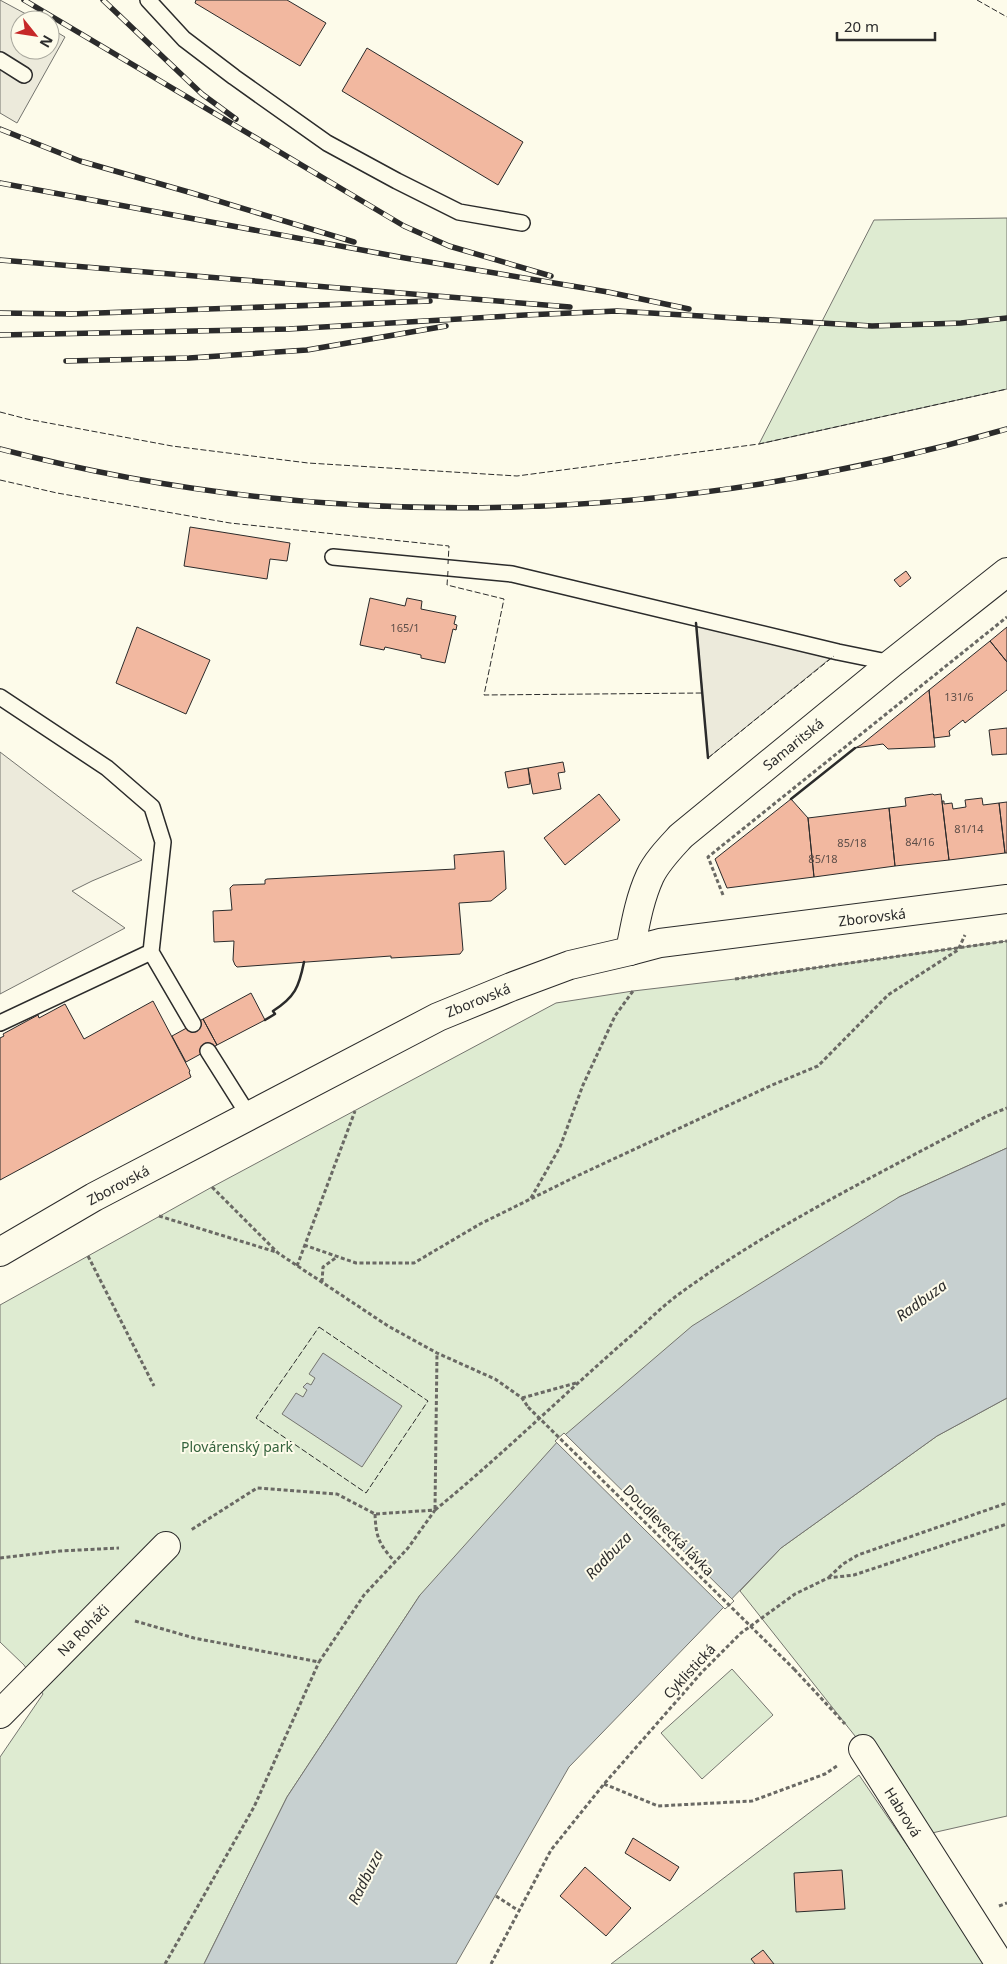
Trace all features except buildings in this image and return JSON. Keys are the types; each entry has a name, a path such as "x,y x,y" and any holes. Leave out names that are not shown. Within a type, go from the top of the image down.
{"main road":[{"name":"Samaritská","path":"630,951 638,909 651,875 661,859 681,836 892,663 1007,572"},
{"name":"Zborovská","path":"0,1252 94,1197 438,1017 510,987 570,965 660,943 1007,899"},
{"name":"Na Roháči","path":"0,1714 166,1546"},
{"name":"Habrová","path":"863,1749 1000,1964"}],"lane":[{"path":"148,0 184,39 327,143 459,212 522,223"},
{"path":"0,60 24,75"},
{"path":"333,557 512,574 838,652 892,663"},
{"path":"0,697 107,768 152,807 163,842 151,952 193,1024"},
{"path":"0,1023 151,952"},
{"path":"208,1051 249,1116"}],"path":[{"path":"723,895 708,857 1007,616"},
{"path":"304,1244 356,1264 414,1263 480,1224 531,1198 770,1086 818,1066 888,995 958,950 980,903"},
{"path":"735,979 958,950 1007,941"},
{"path":"531,1198 560,1147 583,1085 615,1016 633,991"},
{"path":"165,1964 254,1807 320,1662 364,1595 408,1548 436,1510 474,1479 579,1382 678,1295 752,1244 988,1116 1007,1108"},
{"path":"297,1266 355,1111"},
{"path":"212,1187 278,1253"},
{"path":"159,1216 278,1253"},
{"name":"Doudlevecká lávka","path":"278,1253 388,1326 437,1353 495,1378 522,1398 528,1407 794,1669 847,1726 863,1749"},
{"path":"88,1256 154,1386"},
{"path":"322,1282 323,1267 337,1256"},
{"path":"436,1510 437,1353"},
{"path":"522,1398 579,1382"},
{"path":"0,1558 60,1551 166,1546 257,1488 337,1494 375,1514 436,1510"},
{"path":"828,1578 843,1564 858,1555 1007,1503"},
{"path":"375,1514 376,1533 380,1546 395,1562"},
{"name":"Cyklistická","path":"492,1964 551,1850 604,1784 702,1672 741,1633 794,1594 828,1578 854,1575 1007,1524"},
{"path":"102,1612 194,1638 320,1662"},
{"path":"604,1784 658,1806 752,1801 826,1774 863,1749"},
{"path":"496,1896 519,1910"}],"green space":[{"path":"1007,218 1007,389 759,444 874,220"},
{"name":"Plovárenský park","path":"1007,941 1007,1148 899,1197 420,1595 287,1797 204,1964 0,1964 0,1757 43,1694 24,1665 0,1642 0,1305 212,1187 556,1003"},
{"path":"1007,1398 1007,1816 932,1833 740,1591 781,1548 937,1436"},
{"path":"732,1669 773,1715 702,1779 661,1733"},
{"path":"859,1775 988,1964 611,1964"}],"shaded area":[{"path":"0,0 18,10 10,10 10,60 52,60 17,123 0,113"},
{"path":"60,34 65,37 60,46"},
{"path":"696,618 838,652 708,758"},
{"path":"0,752 142,860 72,891 125,928 0,994"}],"water":[{"name":"Radbuza","path":"1007,1148 1007,1398 937,1436 781,1548 569,1767 456,1964 204,1964 287,1797 420,1595 559,1440 692,1326 899,1197"},
{"path":"323,1353 402,1406 362,1467 282,1414 296,1393 303,1397 307,1390 303,1387 307,1383 311,1385 315,1378 309,1374"}],"pier":[{"path":"564,1433 734,1601 725,1609 555,1441"}],"railway":[{"path":"24,0 404,226 449,246 551,276"},
{"path":"103,0 202,94 236,119"},
{"path":"0,129 80,161 354,242"},
{"path":"0,183 405,258 608,292 689,309"},
{"path":"0,260 570,307"},
{"path":"0,313 71,314 430,301"},
{"path":"0,335 289,329 617,311 872,326 961,323 1007,318"},
{"path":"66,361 189,358 307,350 446,326"},
{"path":"0,449 125,477 251,496 378,506 505,507 631,500 757,484 883,461 1007,429"}],"fence":[{"path":"977,0 1007,17"},
{"path":"0,412 27,419 172,446 308,463 517,476 759,444 1007,389"},
{"path":"0,480 57,493 230,523 449,546 448,564"},
{"path":"448,571 447,585 504,599 484,695 702,693"},
{"path":"708,758 834,656"},
{"path":"319,1327 428,1401 366,1493 256,1418 319,1327"}],"wall":[{"path":"696,623 708,758"},
{"path":"791,799 855,748"},
{"path":"265,1020 275,1014 273,1011 295,991 304,962"}]}
